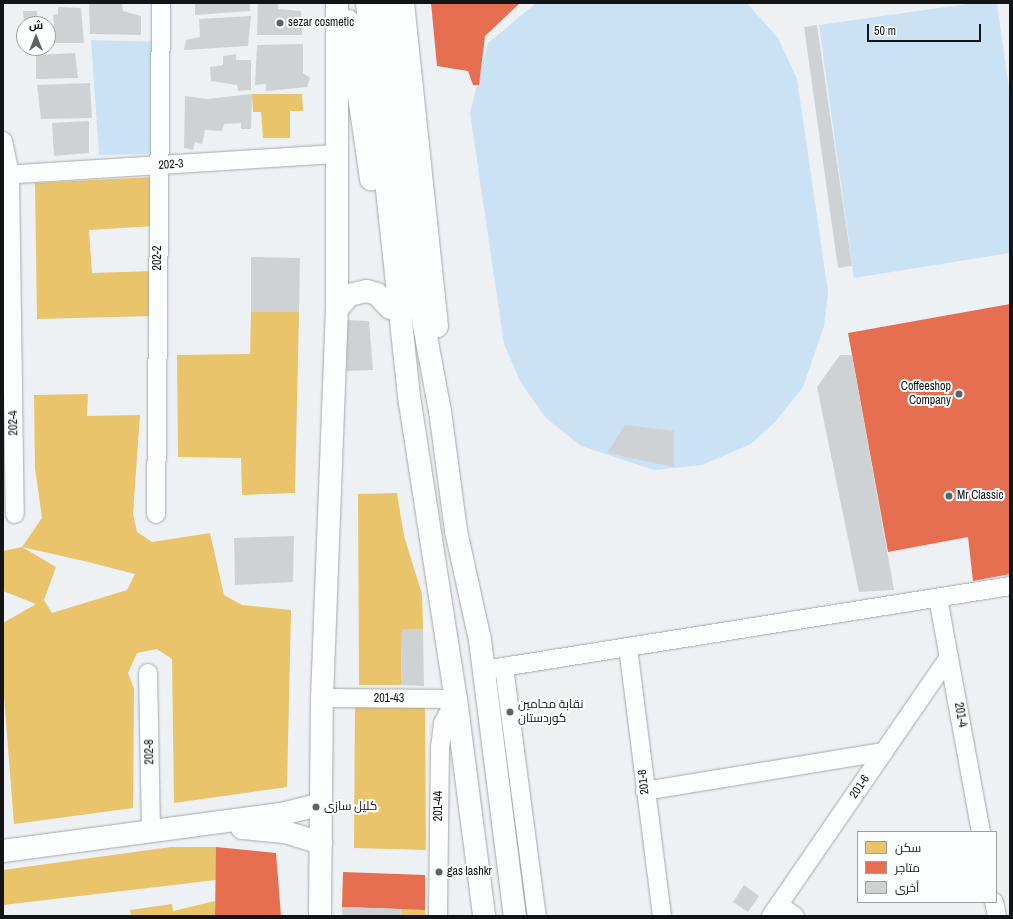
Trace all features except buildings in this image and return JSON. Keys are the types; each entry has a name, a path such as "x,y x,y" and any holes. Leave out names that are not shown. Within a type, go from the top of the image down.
{"main road":[{"path":"320,916 322,698 337,308 337,3"},
{"path":"346,3 390,308 410,403"},
{"path":"367,3 410,403 456,700 484,916"},
{"path":"385,3 413,267 440,411 456,531 494,669 516,916"},
{"path":"403,3 438,336 440,411"},
{"path":"337,308 349,295 368,291 377,294 390,308"},
{"path":"3,851 286,813 321,804"},
{"path":"197,824 285,832 321,843"}],"street":[{"name":"202-2","path":"156,514 158,166 161,3"},
{"name":"202-4","path":"3,141 6,175 16,514"},
{"name":"202-3","path":"6,175 338,154"},
{"path":"536,916 494,669 1010,586"},
{"name":"201-4","path":"938,598 981,831"},
{"name":"201-8","path":"628,647 662,916"},
{"name":"201-6","path":"775,910 949,657"},
{"name":"202-8","path":"148,673 151,831"},
{"name":"201-43","path":"322,698 456,700"},
{"name":"201-44","path":"438,916 440,747 443,724 456,700"},
{"path":"645,791 884,752"},
{"path":"994,903 997,916"},
{"path":"775,910 795,916"}],"shaded area":[{"path":"536,3 747,3 778,38 797,79 828,292 824,326 803,387 775,422 751,444 702,465 654,470 581,446 546,418 521,383 504,344 470,113 488,43"},
{"path":"974,3 997,3 1010,96 1010,253 854,278 819,25"},
{"path":"91,40 160,42 155,154 99,155"}],"place":[{"name":"sezar cosmetic","path":"280,23"},
{"name":"Coffeeshop Company","path":"959,394"},
{"name":"Mr Classic","path":"949,496"},
{"name":"نقابة محامين كوردستان","path":"510,712"},
{"name":"کلیل سازی","path":"316,807"},
{"name":"gas lashkr","path":"439,872"}]}
